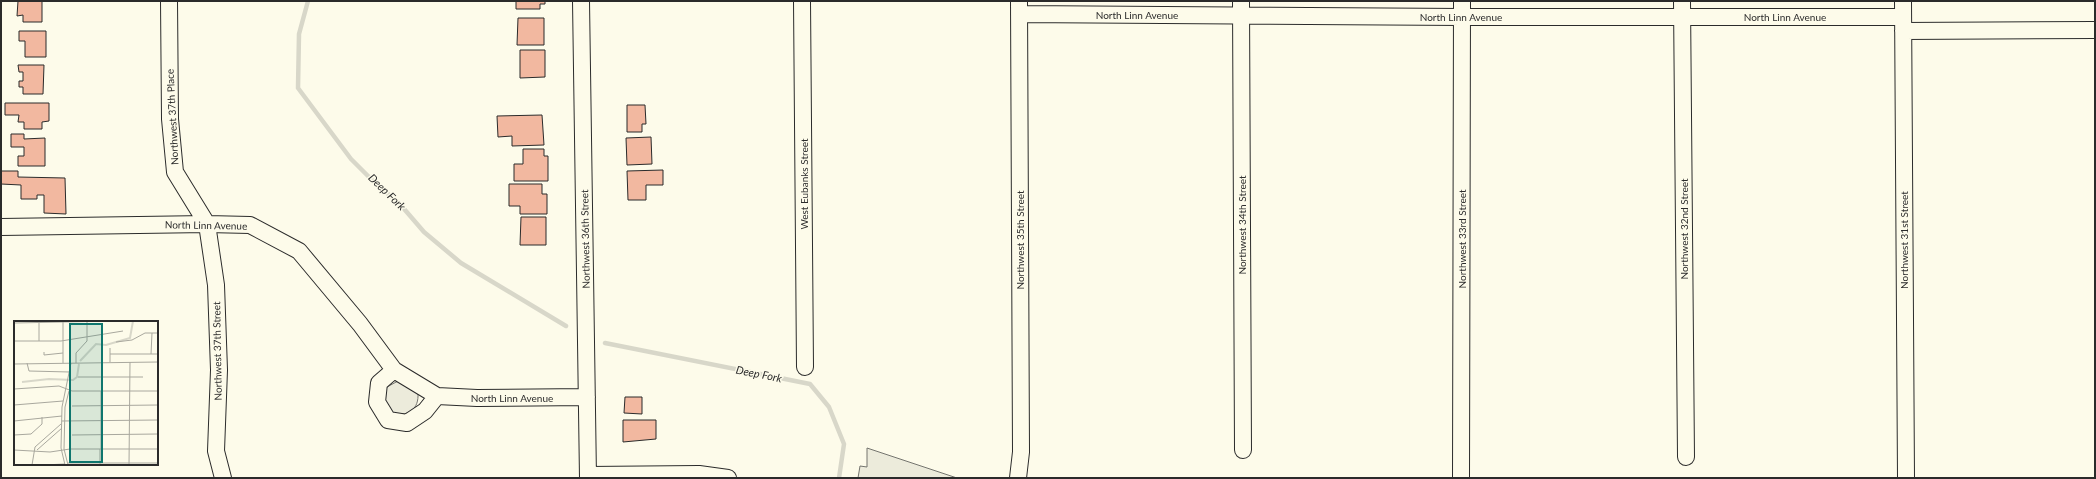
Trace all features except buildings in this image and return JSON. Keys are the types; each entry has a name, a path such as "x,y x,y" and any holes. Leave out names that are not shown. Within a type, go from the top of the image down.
{"street":[{"name":"Northwest 37th Place","path":"169,1 170,119 175,172 207,224"},
{"name":"Northwest 36th Street","path":"581,1 588,476"},
{"name":"West Eubanks Street","path":"802,1 805,368"},
{"name":"Northwest 33rd Street","path":"1462,1 1462,478"},
{"name":"North Linn Avenue","path":"1019,8 1241,8 1462,17 1682,9 1903,16 2095,30"},
{"name":"Northwest 35th Street","path":"1018,478 1020,452 1019,8"},
{"name":"Northwest 34th Street","path":"1241,8 1243,450"},
{"name":"Northwest 32nd Street","path":"1682,9 1686,458"},
{"name":"Northwest 31st Street","path":"1903,16 1906,478"},
{"name":"North Linn Avenue","path":"1,227 207,224 250,225 299,251 360,324 394,370 437,396 476,398 587,397"},
{"name":"Northwest 37th Street","path":"207,224 216,285 219,370 216,451 223,478"},
{"path":"394,370 379,383 377,402 388,420 407,423 425,411 437,396"},
{"path":"588,476 693,474 723,478"}],"shaded area":[{"path":"398,381 418,393 418,399 415,407 404,414 394,414 383,399 387,387"},
{"path":"867,448 957,478 858,478 860,466 867,467"}],"waterway":[{"name":"Deep Fork","path":"308,1 299,34 298,88 351,159 376,184 399,203 424,232 461,263 566,326"},
{"name":"Deep Fork","path":"605,343 810,384 829,407 844,444 839,478"}]}
